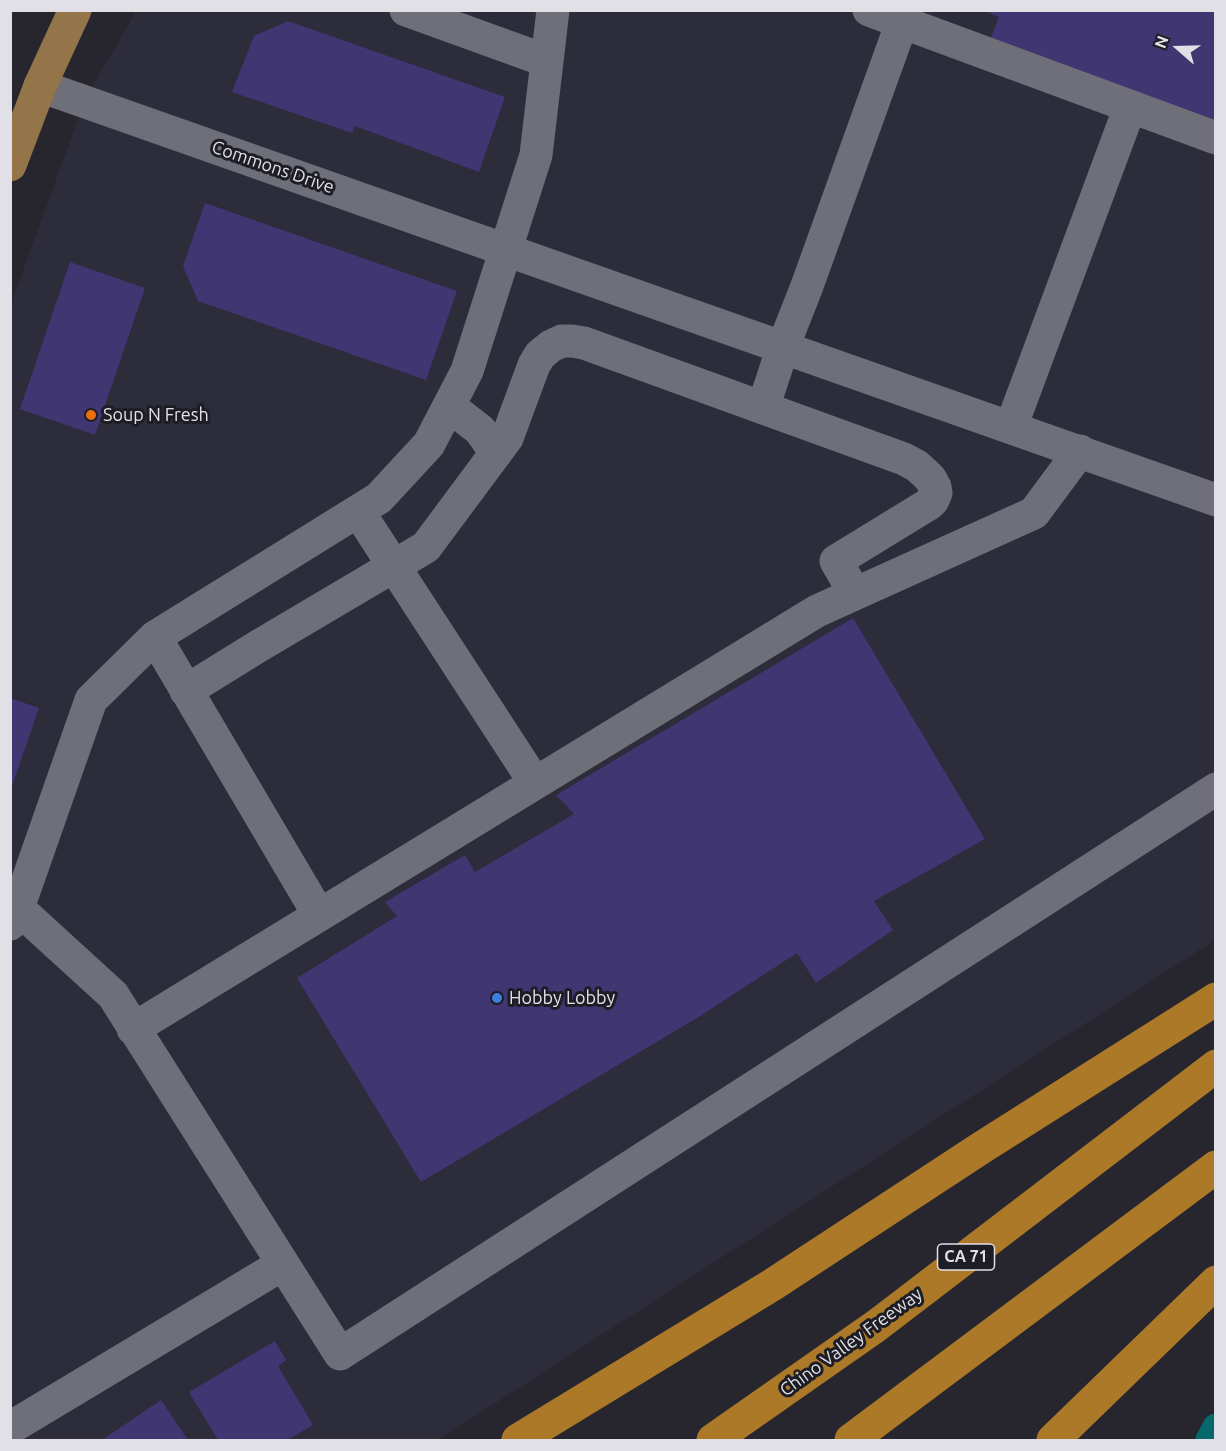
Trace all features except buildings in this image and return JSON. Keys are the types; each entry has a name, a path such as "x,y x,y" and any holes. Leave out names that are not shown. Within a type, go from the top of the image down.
{"highway":[{"path":"519,1440 772,1284 1215,999"},
{"name":"Chino Valley Freeway","path":"713,1440 876,1326 1215,1066"},
{"path":"851,1440 1215,1167"},
{"path":"1053,1440 1215,1282"}],"main road":[{"path":"10,165 40,86 75,10"}],"street":[{"path":"406,10 547,61"},
{"path":"553,10 536,155 467,371 429,444 379,498 155,637 91,700 13,911 113,995 340,1354 1215,789"},
{"path":"869,10 1215,138"},
{"path":"763,408 783,347 902,22"},
{"name":"Commons Drive","path":"40,86 1215,500"},
{"path":"1011,427 1130,107"},
{"path":"186,691 426,547 507,438 534,365 540,355 562,341 584,343 904,459 917,466 930,478 935,487 936,493 929,504 836,561 855,594"},
{"path":"449,406 480,430 496,453"},
{"path":"133,1029 817,611 1034,513 1080,452"},
{"path":"358,511 535,783"},
{"path":"155,637 319,915"},
{"path":"10,1428 283,1264"}],"shaded area":[{"path":"136,11 1215,11 1215,940 438,1440 11,1440 10,307 85,100"}],"waterway":[{"path":"1209,1440 1216,1427"}],"place":[{"name":"Soup N Fresh","path":"91,415"},
{"name":"Hobby Lobby","path":"497,998"}]}
